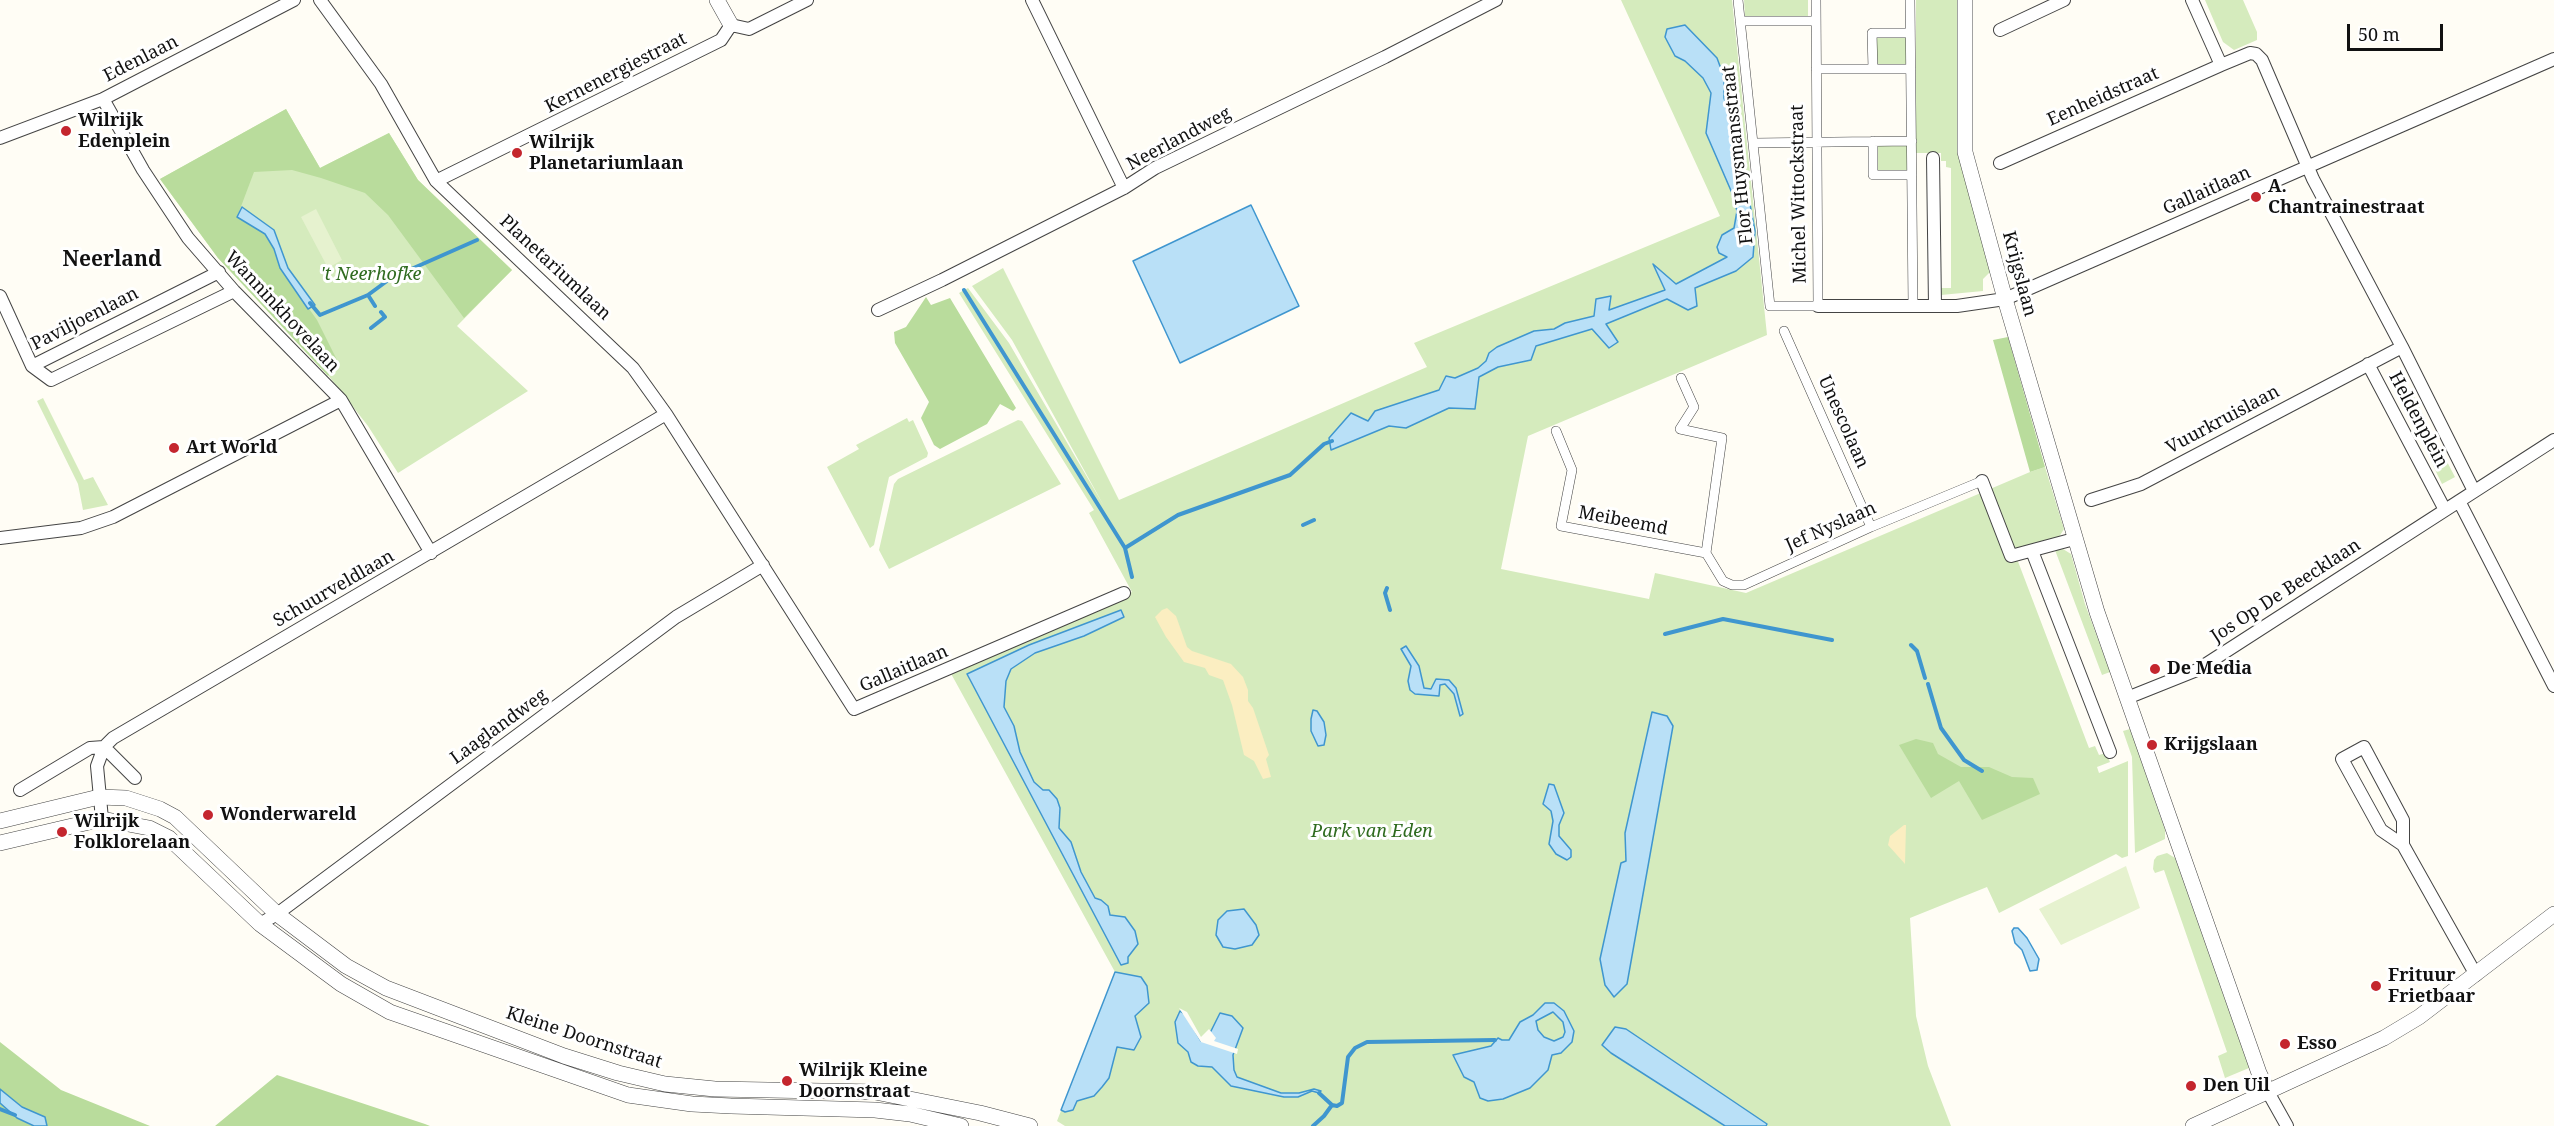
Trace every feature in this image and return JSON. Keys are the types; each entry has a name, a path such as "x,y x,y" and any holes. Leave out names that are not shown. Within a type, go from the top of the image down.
{"street":[{"name":"Edenlaan","path":"0,138 103,99 294,0"},
{"name":"Planetariumlaan","path":"320,0 381,84 436,182 633,368 666,414 763,565"},
{"path":"717,0 731,25 749,29 807,0"},
{"path":"1032,0 1124,188"},
{"name":"Neerlandweg","path":"878,310 1124,188 1155,168 1385,57 1496,0"},
{"name":"Flor Huysmansstraat","path":"1738,0 1770,306 1818,306"},
{"name":"Michel Wittockstraat","path":"1816,0 1818,306 1935,306"},
{"path":"1910,0 1913,306"},
{"name":"Krijgslaan","path":"1965,0 1965,152 2005,298 2074,539 2127,698 2259,1073 2287,1126"},
{"path":"2000,30 2064,0"},
{"path":"2192,0 2221,65"},
{"path":"1740,21 1816,21"},
{"name":"Kernenergiestraat","path":"436,182 721,40 731,25"},
{"path":"1873,69 1872,33 1910,33"},
{"name":"Eenheidstraat","path":"2000,163 2250,53 2256,54 2262,60 2307,166"},
{"name":"Gallaitlaan","path":"1935,306 1966,305 2005,298 2554,59"},
{"path":"1816,69 1911,69"},
{"name":"Wanninkhovelaan","path":"103,99 143,170 188,238 234,291 341,400 431,553"},
{"path":"1872,141 1873,175 1912,175"},
{"path":"1754,143 1912,141"},
{"path":"1933,158 1935,306"},
{"path":"2307,166 2402,347"},
{"name":"Paviljoenlaan","path":"32,366 219,272"},
{"path":"0,296 32,366 51,380 234,291"},
{"name":"Unescolaan","path":"1784,331 1871,527"},
{"name":"Heldenplein","path":"2445,510 2368,364 2402,347 2474,491"},
{"name":"Vuurkruislaan","path":"2091,500 2141,484 2368,364"},
{"path":"1682,378 1694,407 1680,429 1722,438 1706,553"},
{"path":"0,538 81,528 113,517 341,400"},
{"name":"Schuurveldlaan","path":"20,790 90,748 104,747 113,738 666,414"},
{"name":"Meibeemd","path":"1556,432 1572,470 1561,526 1706,553"},
{"name":"Jos Op De Beecklaan","path":"2127,698 2197,670 2554,440"},
{"path":"1982,481 2011,556 2074,539"},
{"name":"Jef Nyslaan","path":"1706,553 1724,581 1732,585 1744,585 1871,527 1982,481"},
{"path":"2459,501 2554,686"},
{"path":"2032,551 2109,752"},
{"name":"Gallaitlaan","path":"763,565 854,709 1124,593"},
{"name":"Laaglandweg","path":"260,924 277,914 676,617 763,565"},
{"path":"102,819 98,766 104,747 135,778"},
{"path":"2403,845 2403,820 2364,747 2342,759 2381,830 2403,845 2476,975"},
{"name":"Kleine Doornstraat","path":"0,821 99,796 126,798 175,817 277,914 346,966 386,988 564,1056 618,1073 665,1084 715,1089 875,1092 980,1113 1030,1126"},
{"name":"Kleine Doornstraat","path":"0,843 102,819 149,828 169,838 260,924 341,984 390,1012 628,1095 692,1104 875,1110 910,1114 961,1126"},
{"path":"2193,1126 2384,1038 2419,1017 2554,914"},
{"path":"311,962 322,948"}],"green space":[{"name":"Park van Eden","path":"1621,0 1732,0 1767,335 1528,436 1501,569 1649,599 1655,573 1746,593 2045,467 2064,529 2059,537 2014,551 2089,748 2095,746 2099,755 2106,753 2110,762 2097,767 2099,773 2128,761 2128,856 2122,858 2116,854 1999,913 1987,887 1910,918 1916,1016 1928,1066 1951,1126 1065,1126 1057,1121 1115,972 949,670 1132,592 1089,513 1094,510 959,293 968,288 1009,343 1104,506 1012,340 972,286 1003,268 1119,500 1427,367 1414,343 1720,216"},
{"path":"1744,0 1808,0 1808,16 1745,16"},
{"path":"1916,0 1959,0 1958,152 1992,270 1983,279 1983,291 1941,295 1941,288 1951,288 1951,168 1946,167 1946,161 1941,161 1941,153 1916,153"},
{"path":"2205,0 2243,0 2257,32 2257,40 2234,50 2223,42"},
{"path":"1876,37 1907,37 1908,64 1877,64"},
{"name":"'t Neerhofke","path":"286,109 320,168 389,133 418,180 512,270 457,326 528,391 398,473 368,426 324,370 218,258 160,179"},
{"path":"286,109 320,168 389,133 418,180 512,270 464,318 388,215 365,193 292,170 254,172 237,217 265,234 274,249 280,268 317,320 338,362 328,376 218,258 160,179"},
{"path":"1877,144 1908,144 1908,171 1877,171"},
{"path":"316,209 342,260 328,268 301,217"},
{"path":"926,297 931,305 950,298 1016,408 1013,411 1000,404 987,424 940,449 934,445 921,418 929,402 895,343 894,332 906,327"},
{"path":"2008,337 2045,467 2030,472 1993,340"},
{"path":"2403,381 2410,389 2427,422 2414,429 2397,396 2396,383"},
{"path":"43,398 84,480 93,477 108,505 83,510 78,484 37,401"},
{"path":"907,418 909,422 913,420 928,453 927,457 889,477 874,545 870,548 827,467 859,449 856,445"},
{"path":"1018,420 1022,421 1061,484 889,569 879,550 894,484 898,479"},
{"path":"2430,429 2455,477 2442,484 2418,435"},
{"path":"2063,549 2071,554 2085,604 2110,672 2102,675 2055,550"},
{"path":"2130,729 2165,830 2165,839 2135,853 2132,757 2123,731"},
{"path":"1916,739 1933,743 1938,754 1961,767 1989,767 2012,777 2033,778 2040,794 1982,820 1959,781 1931,798 1899,745"},
{"path":"2167,853 2175,858 2249,1068 2225,1078 2218,1056 2227,1052 2164,870 2155,873 2153,869 2157,856"},
{"path":"2126,866 2140,908 2061,945 2039,909"},
{"path":"0,1042 61,1090 150,1126 0,1126"},
{"path":"277,1075 425,1124 430,1126 215,1126"}],"sand":[{"path":"1167,608 1176,616 1187,647 1192,651 1231,664 1243,677 1248,690 1248,701 1253,708 1269,755 1266,759 1271,777 1263,779 1254,761 1244,755 1232,705 1223,680 1209,675 1205,668 1184,662 1166,637 1155,617"},
{"path":"1906,825 1905,864 1888,845 1890,836"}],"water":[{"path":"1685,25 1717,58 1724,77 1724,98 1738,140 1755,231 1753,257 1736,271 1695,288 1697,306 1688,310 1667,299 1606,324 1618,342 1609,348 1592,329 1536,346 1531,360 1498,367 1479,377 1475,409 1449,408 1406,428 1389,426 1331,450 1329,438 1351,413 1368,421 1375,411 1439,390 1446,376 1455,378 1478,368 1486,361 1489,353 1497,347 1534,331 1554,329 1565,323 1594,316 1596,299 1611,296 1609,310 1665,290 1653,264 1676,284 1727,257 1719,253 1717,247 1722,235 1734,228 1737,211 1732,193 1706,133 1711,93 1703,78 1685,61 1675,56 1665,37 1667,29"},
{"path":"1251,205 1299,306 1180,363 1133,261"},
{"path":"242,207 274,230 288,268 315,305 308,309 280,268 274,249 265,234 237,217"},
{"path":"1121,610 1124,617 1084,636 1035,653 1011,669 1006,681 1004,707 1014,726 1020,752 1034,782 1043,790 1049,790 1057,799 1060,808 1059,828 1071,842 1081,872 1095,898 1108,906 1110,915 1125,917 1135,931 1138,944 1128,957 1128,963 1121,965 967,674 1029,645"},
{"path":"1406,646 1419,666 1424,688 1431,689 1436,679 1449,680 1456,688 1463,714 1460,716 1454,694 1445,684 1440,685 1439,696 1415,694 1410,690 1408,681 1411,666 1401,649"},
{"path":"1313,710 1317,711 1324,722 1326,735 1324,745 1318,746 1311,731"},
{"path":"1652,712 1667,716 1673,726 1627,984 1614,997 1605,985 1600,959 1621,863 1626,861 1625,833"},
{"path":"1549,784 1554,785 1564,813 1559,825 1559,836 1571,850 1571,857 1567,860 1556,854 1549,844 1553,821 1551,811 1543,804"},
{"path":"1244,909 1256,925 1259,935 1252,945 1235,949 1223,947 1216,935 1218,920 1227,911"},
{"path":"2018,928 2027,938 2039,959 2037,970 2030,971 2022,950 2015,943 2012,931"},
{"path":"1115,972 1141,977 1147,986 1149,1003 1135,1016 1141,1037 1134,1050 1117,1047 1109,1078 1102,1087 1094,1096 1077,1101 1073,1110 1065,1112 1061,1110"},
{"path":"1545,1003 1554,1003 1564,1011 1574,1031 1572,1042 1561,1053 1552,1055 1548,1070 1530,1088 1503,1099 1488,1101 1480,1098 1474,1082 1464,1077 1453,1055 1491,1046 1498,1038 1509,1040 1520,1022 1533,1015","holes":["1553,1012 1563,1022 1565,1032 1563,1037 1554,1041 1544,1037 1538,1030 1536,1021"]},
{"path":"1180,1011 1185,1014 1201,1041 1211,1031 1220,1013 1232,1016 1243,1028 1233,1055 1237,1077 1281,1093 1299,1093 1314,1089 1321,1091 1319,1093 1312,1091 1298,1097 1284,1097 1231,1086 1212,1067 1198,1066 1191,1062 1188,1052 1178,1043 1175,1022"},
{"path":"1615,1027 1626,1029 1767,1124 1766,1126 1725,1126 1611,1053 1602,1045"},
{"path":"0,1089 22,1107 45,1117 47,1126 34,1126 17,1118 0,1103"}],"pier":[{"path":"1179,1008 1187,1012 1201,1037 1209,1029 1216,1038 1214,1041 1238,1049 1237,1054 1201,1042"}],"waterway":[{"path":"310,303 320,315 368,295 391,278 477,240"},
{"path":"964,290 1125,548 1132,577"},
{"path":"368,295 375,306"},
{"path":"371,328 385,317 381,312"},
{"path":"1125,548 1178,515 1290,475 1324,444 1332,441"},
{"path":"1303,525 1314,520"},
{"path":"1387,588 1385,593 1390,610"},
{"path":"1665,634 1723,619 1832,640"},
{"path":"1911,645 1917,651 1925,678"},
{"path":"1928,684 1941,728 1964,760 1982,771"},
{"path":"1319,1093 1332,1105 1337,1106 1342,1103 1348,1057 1355,1048 1367,1042 1495,1040"},
{"path":"1313,1126 1332,1105"},
{"path":"0,1109 15,1115"}],"place":[{"name":"Wilrijk Edenplein","path":"66,131"},
{"name":"Wilrijk Planetariumlaan","path":"517,153"},
{"name":"A. Chantrainestraat","path":"2256,197"},
{"name":"Art World","path":"174,448"},
{"name":"De Media","path":"2155,669"},
{"name":"Krijgslaan","path":"2152,745"},
{"name":"Wonderwareld","path":"208,815"},
{"name":"Wilrijk Folklorelaan","path":"62,832"},
{"name":"Frituur Frietbaar","path":"2376,986"},
{"name":"Esso","path":"2285,1044"},
{"name":"Wilrijk Kleine Doornstraat","path":"787,1081"},
{"name":"Den Uil","path":"2191,1086"}],"district":[{"name":"Neerland","path":"112,260"}]}
